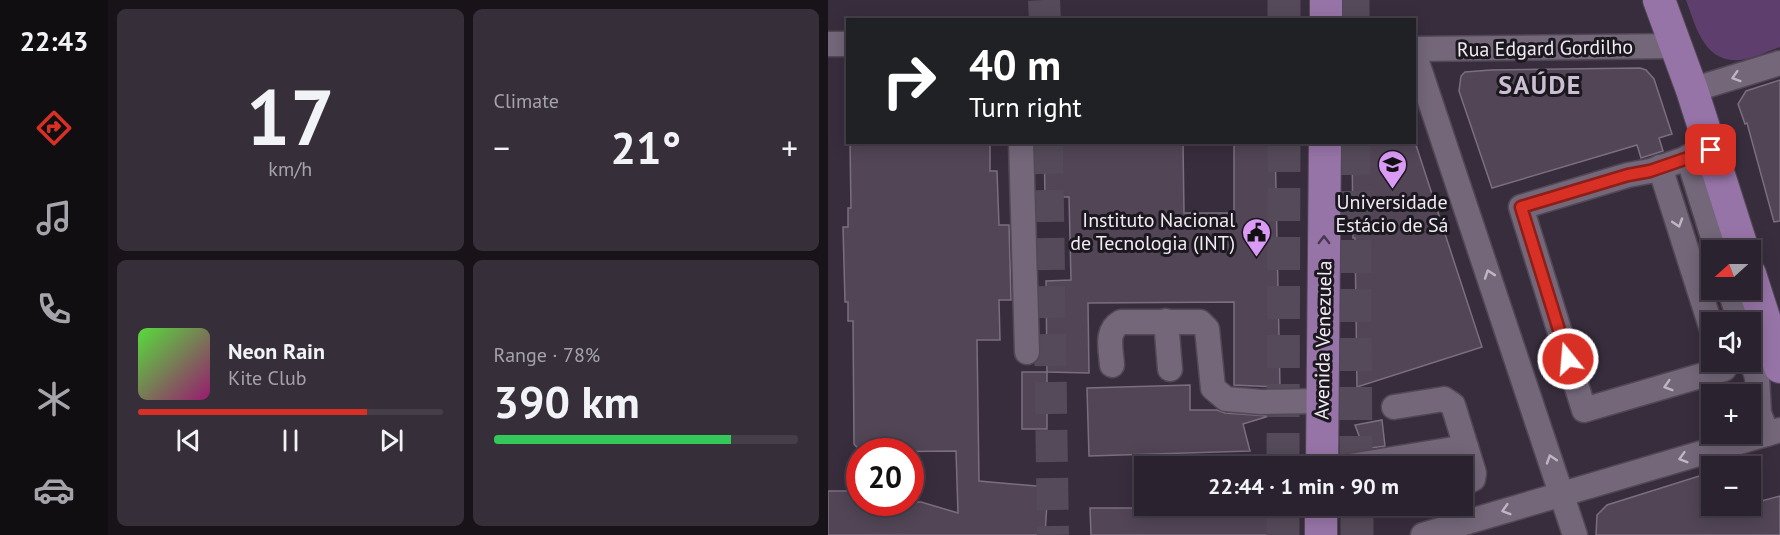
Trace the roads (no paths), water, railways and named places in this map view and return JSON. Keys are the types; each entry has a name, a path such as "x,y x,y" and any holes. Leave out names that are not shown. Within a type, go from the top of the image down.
{"main road":[{"path":"1326,0 1326,18"},
{"path":"1659,0 1692,90 1700,154 1739,240"},
{"name":"Avenida Venezuela","path":"1322,456 1325,144"},
{"path":"1758,300 1780,367"},
{"path":"1321,516 1321,535"}],"street":[{"path":"828,44 846,44"},
{"name":"Rua Edgard Gordilho","path":"1416,51 1676,46"},
{"path":"1416,57 1575,535"},
{"path":"1692,90 1780,63"},
{"path":"1021,144 1027,352"},
{"path":"1714,372 1584,410 1521,207 1628,175 1660,168 1700,154 1715,240"},
{"path":"1660,168 1706,312"},
{"path":"1166,321 1170,369"},
{"path":"1112,365 1110,335 1113,326 1120,322 1200,322 1207,329 1213,388 1226,399 1261,402 1322,401"},
{"path":"1423,535 1773,432 1759,413 1755,372"},
{"path":"1394,407 1444,399 1453,405 1469,456"},
{"path":"1421,456 1466,447"}],"tunnel":[{"path":"1044,0 1045,18"},
{"path":"1284,0 1284,18"},
{"path":"1353,0 1353,18"},
{"path":"1047,144 1053,535"},
{"path":"1283,456 1284,144"},
{"path":"1354,144 1356,456"},
{"path":"1283,516 1283,535"},
{"path":"1357,516 1357,535"}],"place":[{"name":"Universidade Estácio de Sá","path":"1392,190"},
{"name":"Instituto Nacional de Tecnologia (INT)","path":"1256,258"}],"district":[{"name":"SAÚDE","path":"1540,85"}]}
